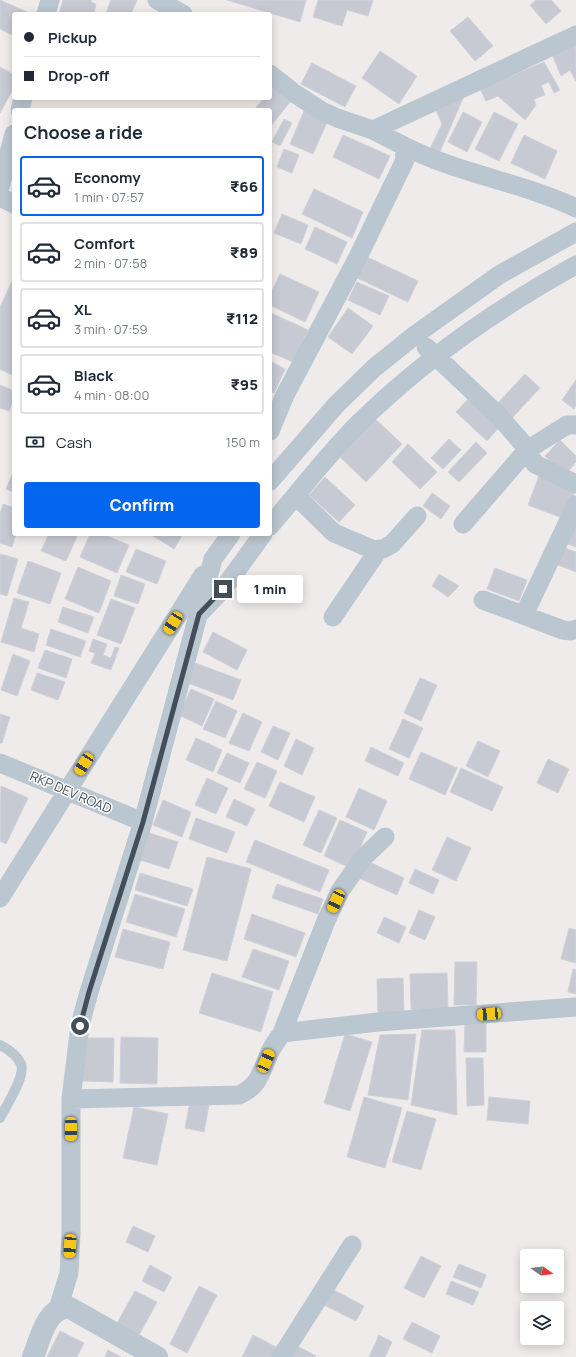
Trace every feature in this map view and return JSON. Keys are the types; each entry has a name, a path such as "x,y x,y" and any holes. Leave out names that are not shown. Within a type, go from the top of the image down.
{"street":[{"path":"47,12 50,0"},
{"path":"157,0 179,12"},
{"path":"373,130 576,35"},
{"path":"272,76 294,93 320,110 337,118 373,130 428,158 553,197 576,208"},
{"path":"0,187 12,142"},
{"path":"272,427 285,395 357,259 405,160 404,146"},
{"path":"0,197 12,203"},
{"path":"272,479 336,404 374,368 415,335 499,275 576,232"},
{"path":"272,524 359,423 435,355 532,290 576,265"},
{"path":"415,335 498,415 527,450 535,464 576,484"},
{"path":"463,524 527,450 567,425 576,425"},
{"path":"296,496 334,533 370,548 379,549 392,544 417,516"},
{"path":"524,615 576,505"},
{"path":"0,898 230,536"},
{"path":"199,614 223,589 262,536"},
{"path":"333,617 379,549"},
{"path":"58,1309 69,1273 71,1099 76,1055 84,1012 143,822 214,559"},
{"path":"483,600 563,630 571,631 576,628"},
{"name":"RKP DEV ROAD","path":"0,763 143,822"},
{"path":"71,1099 239,1095 249,1091 256,1084 271,1050 282,1034 326,921 340,892 363,858 385,837"},
{"path":"282,1034 378,1022 576,1007"},
{"path":"281,1357 352,1245"},
{"path":"33,1357 52,1314 58,1309 64,1307 70,1308 157,1357"}],"lane":[{"path":"0,1045 11,1051 21,1063 22,1074 0,1118"}],"building":[{"path":"0,0 27,12 12,12 12,35 0,29"},
{"path":"63,0 92,0 91,2 96,4 94,12 60,12"},
{"path":"111,0 137,0 132,12 106,12"},
{"path":"227,0 306,0 300,22 272,14 272,12 267,12"},
{"path":"318,0 373,0 368,16 347,10 342,26 313,17"},
{"path":"536,0 551,0 561,11 546,24 530,5"},
{"path":"468,17 493,46 475,61 450,31"},
{"path":"576,43 576,81 570,70 561,76 552,54"},
{"path":"380,51 417,76 399,104 362,78"},
{"path":"544,62 560,90 554,93 549,82 541,85 545,95 534,99 536,105 525,120 498,96 486,101 480,89"},
{"path":"312,63 356,86 345,107 301,84"},
{"path":"0,67 12,74 12,91 0,113"},
{"path":"273,88 290,102 272,124 272,108 256,108 262,100 272,100"},
{"path":"464,96 439,154 428,153 442,124 434,106"},
{"path":"304,111 327,122 313,154 290,144"},
{"path":"463,112 482,122 467,152 448,142"},
{"path":"494,112 518,124 499,161 475,149"},
{"path":"284,119 292,123 280,146 272,142"},
{"path":"343,135 390,156 379,179 333,157"},
{"path":"524,135 557,151 545,179 511,163"},
{"path":"284,149 299,155 292,173 277,167"},
{"path":"314,189 363,212 352,238 302,214"},
{"path":"282,214 308,225 301,244 274,233"},
{"path":"315,227 347,242 337,264 305,249"},
{"path":"365,256 418,281 408,302 355,277"},
{"path":"280,274 319,292 305,322 272,306 272,291"},
{"path":"12,281 12,375 0,369 0,307"},
{"path":"357,282 389,296 380,315 348,300"},
{"path":"348,308 373,326 352,354 328,337"},
{"path":"272,313 308,330 293,362 272,353"},
{"path":"272,362 285,369 274,393 272,392"},
{"path":"525,374 540,388 511,419 496,405"},
{"path":"576,380 576,406 574,409 562,400"},
{"path":"0,385 12,390 12,404 9,411 0,408"},
{"path":"471,396 501,425 487,441 456,412"},
{"path":"373,417 402,444 366,482 338,455"},
{"path":"449,439 461,450 443,469 431,458"},
{"path":"560,440 576,456 576,462 565,475 545,456"},
{"path":"476,442 487,453 459,482 448,472"},
{"path":"408,444 437,472 420,489 392,462"},
{"path":"540,473 576,489 565,519 528,505"},
{"path":"12,475 12,491 6,489"},
{"path":"325,477 355,505 339,522 309,495"},
{"path":"432,493 450,506 441,519 423,506"},
{"path":"3,504 12,507 12,536 15,536 12,547 0,543 0,514"},
{"path":"573,528 576,529 576,547 568,544"},
{"path":"48,536 77,536 66,561 41,551"},
{"path":"89,536 107,536 129,545 117,573 80,557"},
{"path":"153,536 182,536 174,549"},
{"path":"559,546 576,552 576,572 553,563"},
{"path":"136,549 166,561 157,584 126,572"},
{"path":"0,554 18,559 7,596 0,594"},
{"path":"28,561 61,573 50,604 17,593"},
{"path":"78,567 111,581 99,613 65,599"},
{"path":"495,568 527,580 519,601 487,589"},
{"path":"439,574 459,586 448,597 432,586"},
{"path":"121,575 145,584 138,604 114,596"},
{"path":"14,598 29,602 21,628 39,634 34,652 1,642"},
{"path":"111,599 135,608 121,644 97,635"},
{"path":"63,607 94,617 88,633 58,622"},
{"path":"51,629 86,641 80,657 46,645"},
{"path":"213,632 247,650 237,670 203,652"},
{"path":"93,639 107,644 103,655 111,658 115,647 119,648 111,670 91,663 95,653 89,651"},
{"path":"45,650 72,659 66,678 38,668"},
{"path":"13,654 30,661 17,696 1,690"},
{"path":"195,663 241,680 233,700 188,683"},
{"path":"37,673 65,682 58,700 31,690"},
{"path":"420,678 437,685 421,721 404,713"},
{"path":"191,689 214,699 202,726 179,715"},
{"path":"216,701 237,711 225,738 203,729"},
{"path":"243,713 262,722 249,751 229,743"},
{"path":"0,714 10,717 2,743 0,743"},
{"path":"403,719 423,728 409,758 389,749"},
{"path":"273,726 290,733 278,760 261,752"},
{"path":"196,738 222,750 213,772 186,760"},
{"path":"296,739 314,748 302,775 284,766"},
{"path":"478,741 500,751 488,777 466,766"},
{"path":"371,747 404,763 398,776 365,761"},
{"path":"421,752 457,768 445,795 409,779"},
{"path":"227,753 249,763 240,783 217,773"},
{"path":"548,759 569,769 558,793 537,783"},
{"path":"257,762 277,771 265,798 244,789"},
{"path":"461,768 503,787 492,811 450,792"},
{"path":"207,778 228,788 216,814 195,805"},
{"path":"280,782 315,797 304,822 269,806"},
{"path":"1,786 28,798 6,844 0,841"},
{"path":"359,788 387,801 374,830 346,817"},
{"path":"234,799 255,809 247,826 226,817"},
{"path":"163,800 191,812 182,837 153,825"},
{"path":"319,810 337,818 321,853 303,845"},
{"path":"196,818 235,832 227,853 189,839"},
{"path":"340,820 367,832 351,868 324,856"},
{"path":"149,833 178,842 169,869 140,860"},
{"path":"447,837 471,848 456,881 432,870"},
{"path":"255,840 329,870 320,892 246,862"},
{"path":"207,857 251,869 227,961 183,950"},
{"path":"367,861 404,878 397,895 359,878"},
{"path":"415,869 439,880 433,894 409,883"},
{"path":"140,873 193,889 187,906 135,890"},
{"path":"277,884 323,899 318,914 272,898"},
{"path":"135,894 185,909 176,937 126,922"},
{"path":"419,910 435,917 425,940 409,933"},
{"path":"252,914 305,933 296,957 244,939"},
{"path":"384,917 406,927 399,943 377,933"},
{"path":"569,928 576,930 576,963 561,959"},
{"path":"123,929 170,942 163,969 115,957"},
{"path":"253,949 289,961 279,990 242,977"},
{"path":"455,962 477,962 476,1005 454,1005"},
{"path":"573,969 576,970 576,994 568,992"},
{"path":"212,973 273,992 261,1032 199,1013"},
{"path":"447,973 448,1009 411,1010 410,974"},
{"path":"403,978 404,1014 378,1015 377,979"},
{"path":"465,1021 486,1022 486,1052 464,1052"},
{"path":"422,1030 455,1030 457,1115 411,1105"},
{"path":"345,1034 372,1042 350,1111 324,1103"},
{"path":"416,1034 408,1100 368,1095 380,1035"},
{"path":"121,1037 158,1038 157,1084 120,1083"},
{"path":"83,1038 114,1038 113,1082 82,1081"},
{"path":"466,1058 483,1058 484,1105 467,1106"},
{"path":"364,1097 402,1108 385,1168 347,1157"},
{"path":"489,1097 530,1101 528,1124 487,1120"},
{"path":"190,1102 209,1105 204,1132 185,1128"},
{"path":"134,1107 168,1114 157,1165 123,1158"},
{"path":"407,1111 436,1119 421,1170 392,1162"},
{"path":"133,1226 155,1236 148,1252 126,1242"},
{"path":"421,1256 441,1266 424,1298 404,1288"},
{"path":"459,1264 486,1275 481,1288 453,1277"},
{"path":"150,1265 172,1277 164,1292 142,1281"},
{"path":"451,1281 479,1292 473,1305 446,1294"},
{"path":"199,1286 217,1295 187,1353 170,1344"},
{"path":"332,1289 364,1306 356,1321 324,1305"},
{"path":"135,1291 157,1302 138,1337 116,1325"},
{"path":"412,1322 440,1336 432,1353 403,1339"},
{"path":"60,1331 84,1343 77,1357 47,1357"},
{"path":"253,1335 278,1348 273,1357 242,1357"},
{"path":"379,1335 392,1342 385,1357 369,1357"},
{"path":"297,1346 316,1356 291,1357"},
{"path":"108,1350 121,1357 105,1357"}],"route":[{"path":"80,1026 89,992 143,822 199,614 223,589"}]}
